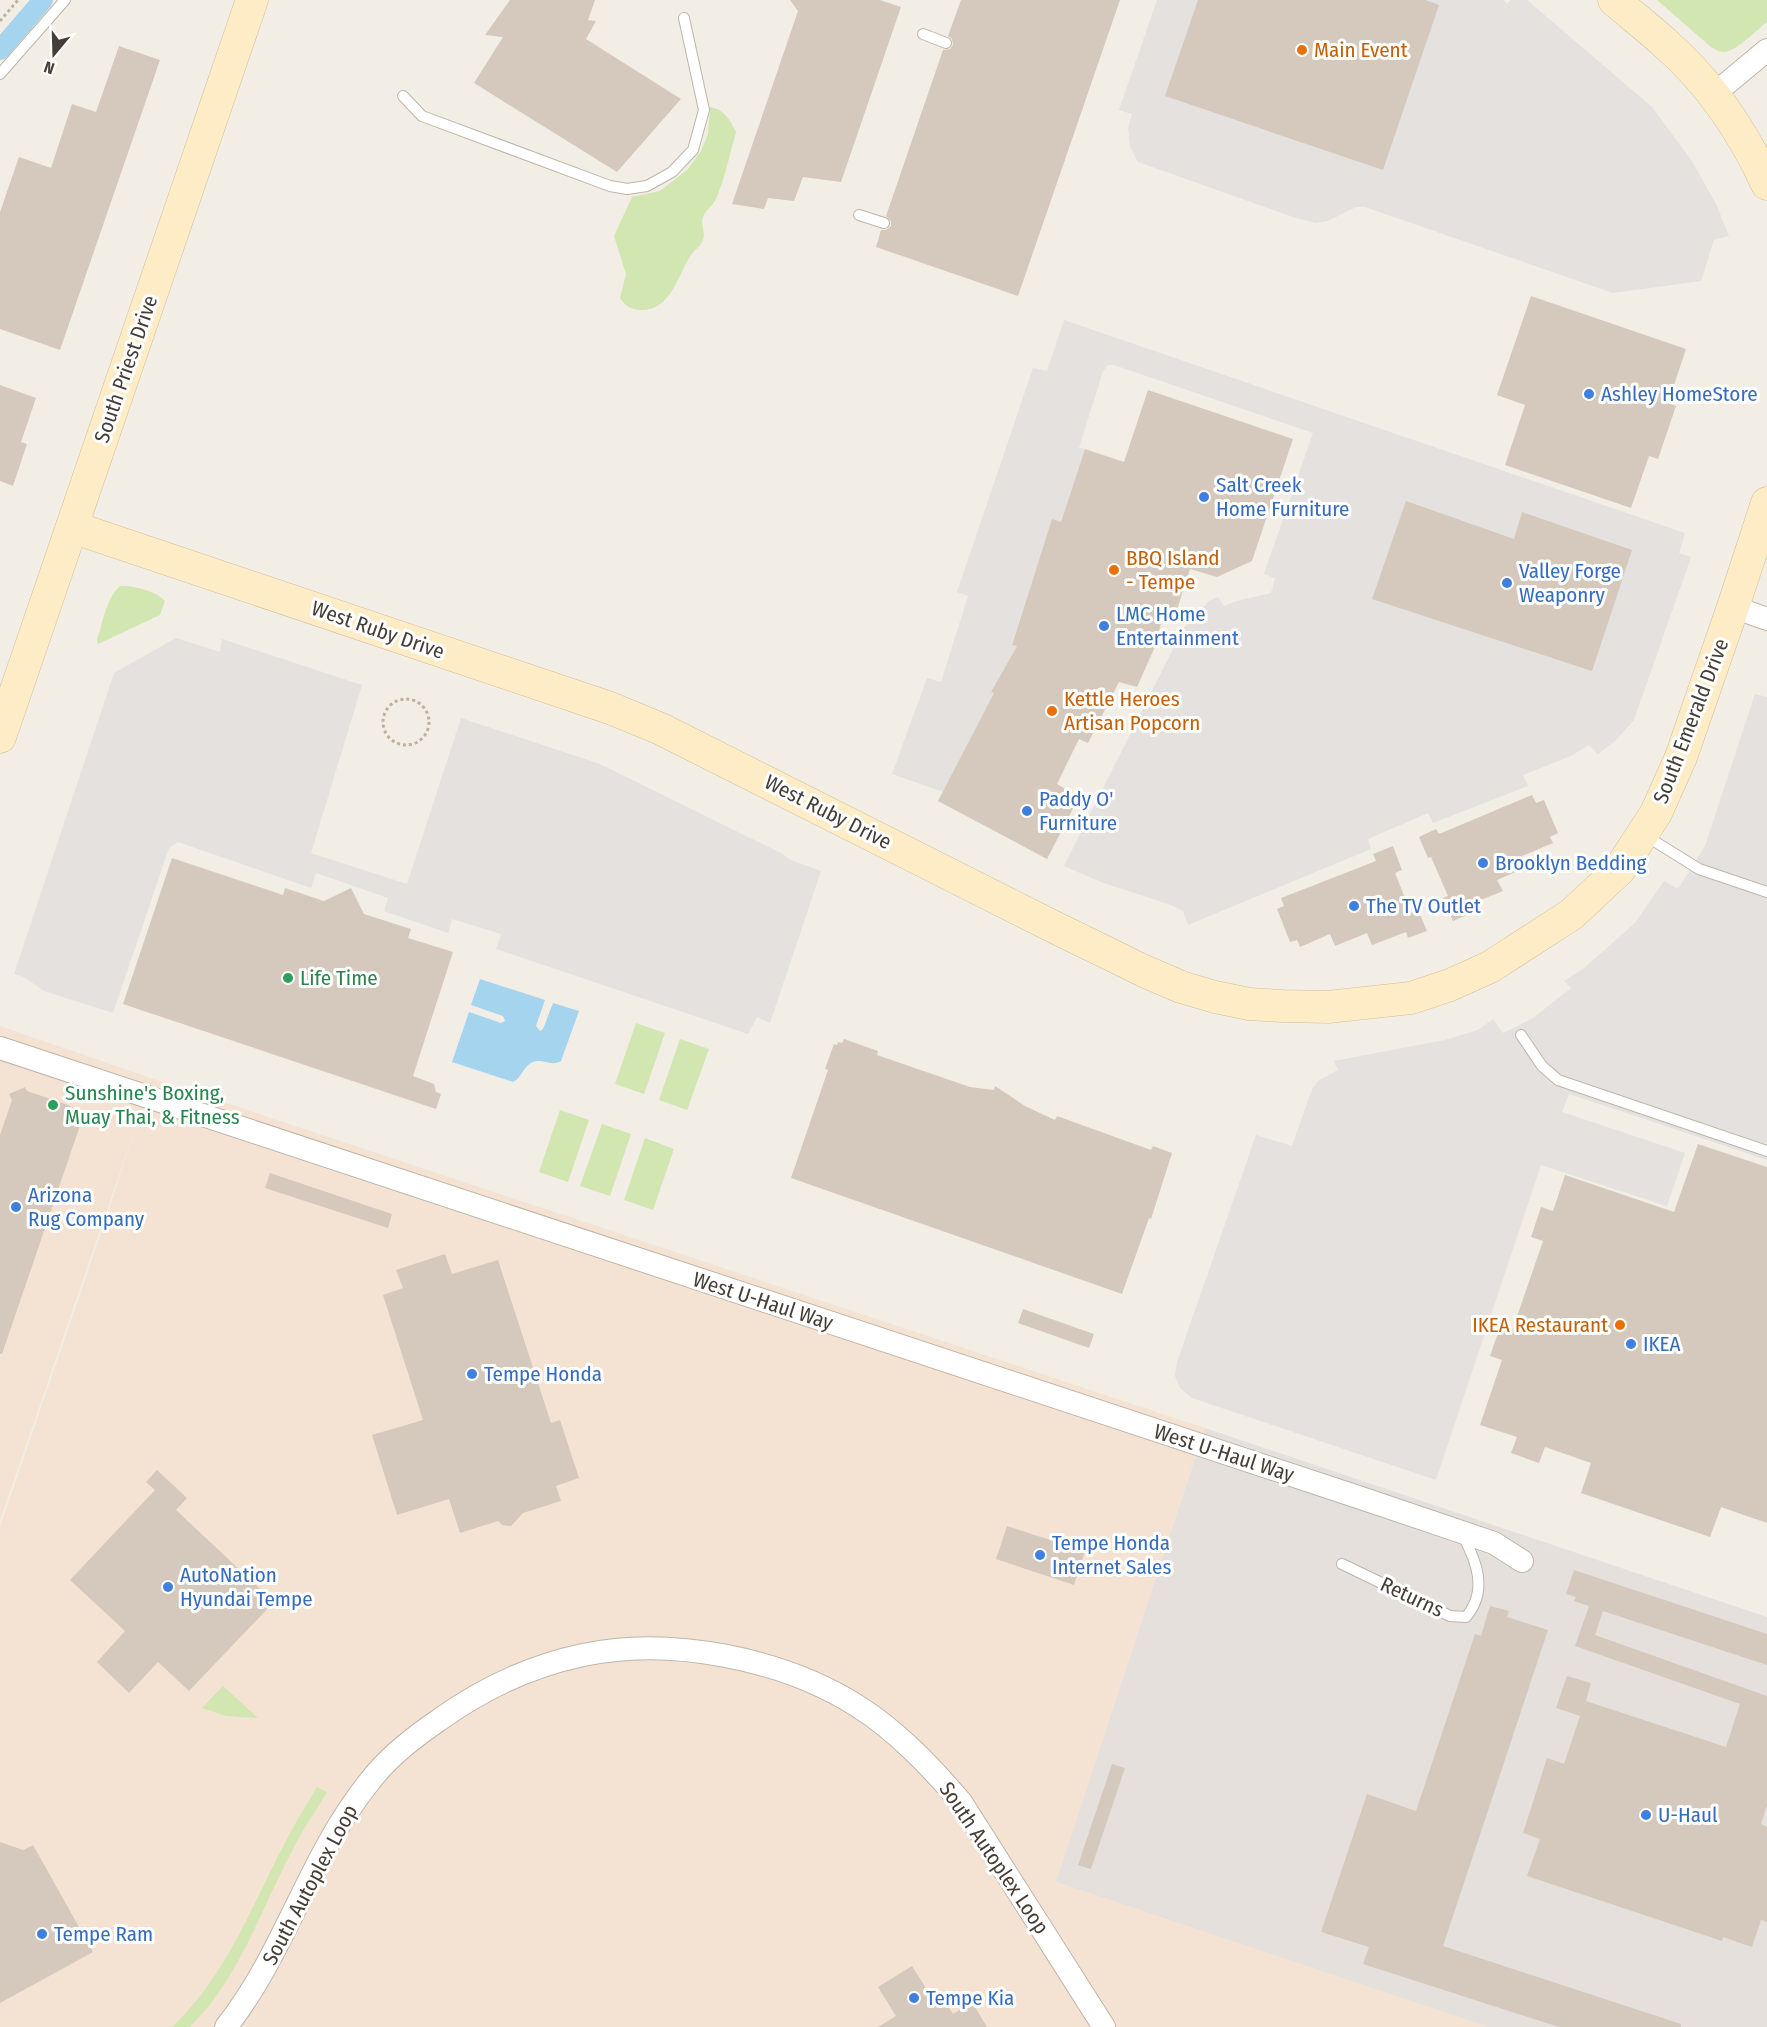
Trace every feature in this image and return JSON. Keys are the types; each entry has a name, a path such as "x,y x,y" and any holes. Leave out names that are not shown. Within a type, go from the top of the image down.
{"street":[{"name":"South Priest Drive","path":"0,737 252,0"},
{"path":"1614,0 1668,46 1713,95 1737,127 1767,184"},
{"path":"1713,95 1767,50"},
{"name":"South Emerald Drive","path":"1572,914 1619,870 1656,813 1681,757 1767,503"},
{"name":"West Ruby Drive","path":"72,527 610,708 662,729 1144,971 1181,987 1215,997 1249,1004 1328,1007 1411,998 1450,985 1490,967 1572,914"},
{"path":"1733,607 1767,619"},
{"name":"West U-Haul Way","path":"0,1048 1494,1543 1522,1561"},
{"name":"South Autoplex Loop","path":"226,2027 243,2006 274,1955 324,1850 345,1814 372,1778 397,1753 460,1705 505,1680 585,1654 652,1649 710,1653 787,1672 824,1688 857,1706 883,1724 938,1775 961,1802 1104,2027"}],"lane":[{"path":"0,74 65,0"},
{"path":"403,96 422,116 610,186 627,189 647,186 672,172 693,150 704,110 684,18"},
{"path":"923,34 946,43"},
{"path":"859,215 884,223"},
{"path":"1642,834 1699,869 1767,892"},
{"path":"1521,1035 1542,1066 1558,1080 1767,1151"},
{"name":"Returns","path":"1342,1564 1450,1616 1466,1617 1472,1610 1476,1598 1478,1578 1475,1559 1461,1533"}],"path":[{"path":"0,21 18,0"},
{"path":"404,699 416,701 426,710 428,730 413,744 401,745 396,742 386,734 384,716 397,701 404,699"}],"shaded area":[{"path":"1157,0 1504,0 1507,4 1511,0 1527,0 1652,107 1692,161 1716,204 1729,236 1714,240 1701,281 1613,293 1365,207 1356,207 1328,221 1316,223 1138,162 1130,147 1128,128 1132,114 1119,110"},
{"path":"1064,320 1685,533 1679,553 1691,557 1634,720 1615,741 1598,754 1589,745 1571,756 1523,775 1528,786 1433,823 1428,813 1368,839 1371,849 1188,925 1183,911 1171,905 1101,882 1064,866 1183,629 1209,601 1218,597 1224,606 1271,593 1275,578 1264,574 1313,433 1114,365 1108,365 1103,371 1079,448 1085,449 1061,522 1052,520 1012,644 1017,646 991,692 994,693 943,792 892,774 927,678 941,682 968,596 957,592 1033,368 1047,371"},
{"path":"176,638 220,652 222,639 362,685 311,853 407,884 461,718 600,764 791,860 821,871 770,1023 757,1017 748,1034 496,949 501,934 452,919 448,933 384,911 388,898 316,873 311,888 178,842 169,848 113,1013 44,991 24,977 14,974 114,673"},
{"path":"1755,694 1767,697 1767,1160 1569,1094 1562,1112 1685,1153 1667,1206 1541,1165 1436,1480 1192,1398 1180,1388 1175,1376 1177,1362 1256,1135 1292,1146 1312,1089 1318,1081 1338,1070 1334,1061 1445,1040 1478,1030 1493,1019 1503,1033 1533,1018 1571,988 1564,981 1583,969 1635,923 1664,881 1678,889 1705,846"},
{"path":"0,1026 1205,1428 1056,1882 1488,2027 0,2027 0,1527 137,1123 0,1521"},
{"path":"1205,1428 1767,1617 1767,2027 1488,2027 1056,1882"}],"green space":[{"path":"1657,0 1767,0 1767,22 1735,48 1722,52 1711,47"},
{"path":"710,107 723,113 736,132 719,191 715,201 703,217 703,240 689,258 672,291 660,305 652,309 632,309 620,298 626,274 614,236 632,197 660,191 687,170 701,151 708,134"},
{"path":"120,586 144,589 161,597 165,601 160,615 98,644 97,640 108,604"},
{"path":"636,1023 665,1033 644,1094 615,1084"},
{"path":"680,1039 709,1049 687,1110 659,1100"},
{"path":"560,1110 589,1120 568,1182 539,1172"},
{"path":"602,1124 631,1134 610,1196 580,1186"},
{"path":"645,1138 674,1149 653,1210 624,1200"},
{"path":"223,1686 258,1718 226,1716 202,1708"},
{"path":"317,1787 327,1792 296,1843 237,1963 208,2007 190,2027 172,2027 191,2007 223,1962 250,1914 290,1832"}],"water":[{"path":"480,979 545,1000 536,1026 540,1031 543,1029 553,1003 579,1011 561,1061 557,1063 533,1062 513,1082 452,1062 469,1012 501,1023 505,1021 503,1016 471,1005"}],"building":[{"path":"510,0 595,0 588,20 596,21 586,39 681,99 617,172 474,83 503,37 485,35"},
{"path":"790,0 880,0 901,7 841,182 803,177 794,201 768,198 764,209 732,204 798,11"},
{"path":"961,0 1120,0 1018,296 876,247 881,230 886,230 891,226 891,221 886,216 943,50 950,49 953,45 952,39 948,36"},
{"name":"Main Event","path":"1198,0 1425,0 1439,5 1383,170 1165,96"},
{"path":"119,46 160,60 60,350 0,329 0,212 19,157 51,168 72,104 96,112"},
{"path":"1531,296 1686,349 1668,403 1676,406 1658,459 1649,456 1631,508 1505,465 1525,405 1497,395"},
{"path":"0,385 36,398 21,442 27,444 13,486 0,481"},
{"path":"1148,390 1293,439 1252,561 1217,577 1190,569 1173,622 1163,616 1154,649 1137,687 1119,682 1088,743 1079,739 1057,784 1079,797 1047,859 938,801 994,693 991,692 1017,646 1012,645 1052,519 1061,522 1085,449 1124,462"},
{"path":"1406,501 1514,539 1522,512 1632,550 1592,671 1372,599"},
{"path":"1532,795 1536,803 1544,800 1558,833 1550,837 1553,843 1522,856 1527,867 1497,880 1503,891 1468,905 1472,913 1453,921 1443,898 1448,896 1431,857 1428,858 1419,837 1436,829 1439,834"},
{"path":"1393,846 1402,870 1395,873 1411,913 1418,910 1427,931 1408,938 1406,932 1372,945 1367,933 1335,946 1330,934 1300,947 1297,940 1290,942 1277,909 1284,906 1281,898 1376,861 1373,854"},
{"name":"Life Time","path":"172,858 283,895 285,888 324,901 351,888 364,914 411,929 408,938 453,952 413,1076 434,1084 436,1092 441,1094 436,1109 123,1004"},
{"path":"844,1039 878,1051 877,1055 970,1087 994,1090 995,1086 1025,1106 1055,1120 1057,1116 1151,1150 1153,1146 1172,1153 1151,1219 1149,1218 1122,1294 791,1178 828,1070 825,1069 834,1044 842,1043"},
{"path":"25,1087 27,1091 85,1111 2,1354 0,1354 0,1135 12,1100 9,1094"},
{"name":"IKEA","path":"1698,1144 1767,1167 1767,1523 1721,1507 1710,1537 1581,1493 1591,1463 1545,1447 1539,1463 1511,1453 1517,1437 1480,1425 1502,1360 1490,1356 1500,1327 1512,1331 1543,1241 1531,1237 1541,1207 1553,1211 1565,1175 1674,1212"},
{"path":"270,1173 392,1214 388,1228 265,1188"},
{"name":"Tempe Honda","path":"445,1254 452,1274 498,1260 551,1423 560,1420 579,1478 556,1486 561,1501 523,1513 511,1526 502,1525 498,1521 460,1533 449,1499 397,1515 372,1435 423,1420 383,1295 403,1288 396,1270"},
{"path":"1023,1309 1094,1334 1089,1348 1018,1323"},
{"name":"AutoNation Hyundai Tempe","path":"157,1470 187,1498 176,1510 274,1602 189,1691 158,1662 129,1693 97,1662 125,1631 70,1580 155,1490 146,1482"},
{"name":"Tempe Honda Internet Sales","path":"1007,1526 1085,1551 1074,1585 996,1559"},
{"name":"U-Haul","path":"1574,1570 1767,1634 1767,1665 1603,1611 1595,1635 1767,1696 1767,1805 1761,1824 1767,1827 1767,1922 1761,1920 1752,1947 1723,1937 1722,1941 1527,1876 1540,1839 1523,1833 1547,1758 1564,1764 1580,1716 1556,1708 1567,1676 1591,1683 1586,1701 1726,1747 1740,1704 1575,1646 1589,1606 1574,1601 1576,1597 1566,1594"},
{"path":"1490,1606 1509,1611 1507,1617 1548,1630 1443,1946 1681,2024 1681,2027 1559,2027 1363,1964 1369,1947 1321,1932 1367,1794 1416,1811 1475,1634 1481,1636"},
{"path":"1112,1764 1125,1768 1091,1869 1078,1865"},
{"name":"Tempe Ram","path":"0,1842 23,1850 33,1845 93,1952 0,2003"},
{"name":"Tempe Kia","path":"912,1966 929,1993 937,1989 953,2014 972,2002 987,2027 878,2027 896,2016 878,1987"}],"waterway":[{"path":"0,50 43,0"}],"place":[{"name":"Main Event","path":"1302,50"},
{"name":"Ashley HomeStore","path":"1589,394"},
{"name":"Salt Creek Home Furniture","path":"1204,497"},
{"name":"BBQ Island - Tempe","path":"1114,570"},
{"name":"Valley Forge Weaponry","path":"1507,583"},
{"name":"LMC Home Entertainment","path":"1104,626"},
{"name":"Kettle Heroes Artisan Popcorn","path":"1052,711"},
{"name":"Paddy O' Furniture","path":"1027,811"},
{"name":"Brooklyn Bedding","path":"1483,863"},
{"name":"The TV Outlet","path":"1354,906"},
{"name":"Life Time","path":"288,978"},
{"name":"Sunshine's Boxing, Muay Thai, & Fitness","path":"53,1105"},
{"name":"Arizona Rug Company","path":"16,1207"},
{"name":"IKEA Restaurant","path":"1620,1325"},
{"name":"IKEA","path":"1631,1344"},
{"name":"Tempe Honda","path":"472,1374"},
{"name":"Tempe Honda Internet Sales","path":"1040,1555"},
{"name":"AutoNation Hyundai Tempe","path":"168,1587"},
{"name":"U-Haul","path":"1646,1815"},
{"name":"Tempe Ram","path":"42,1934"},
{"name":"Tempe Kia","path":"914,1998"}]}
